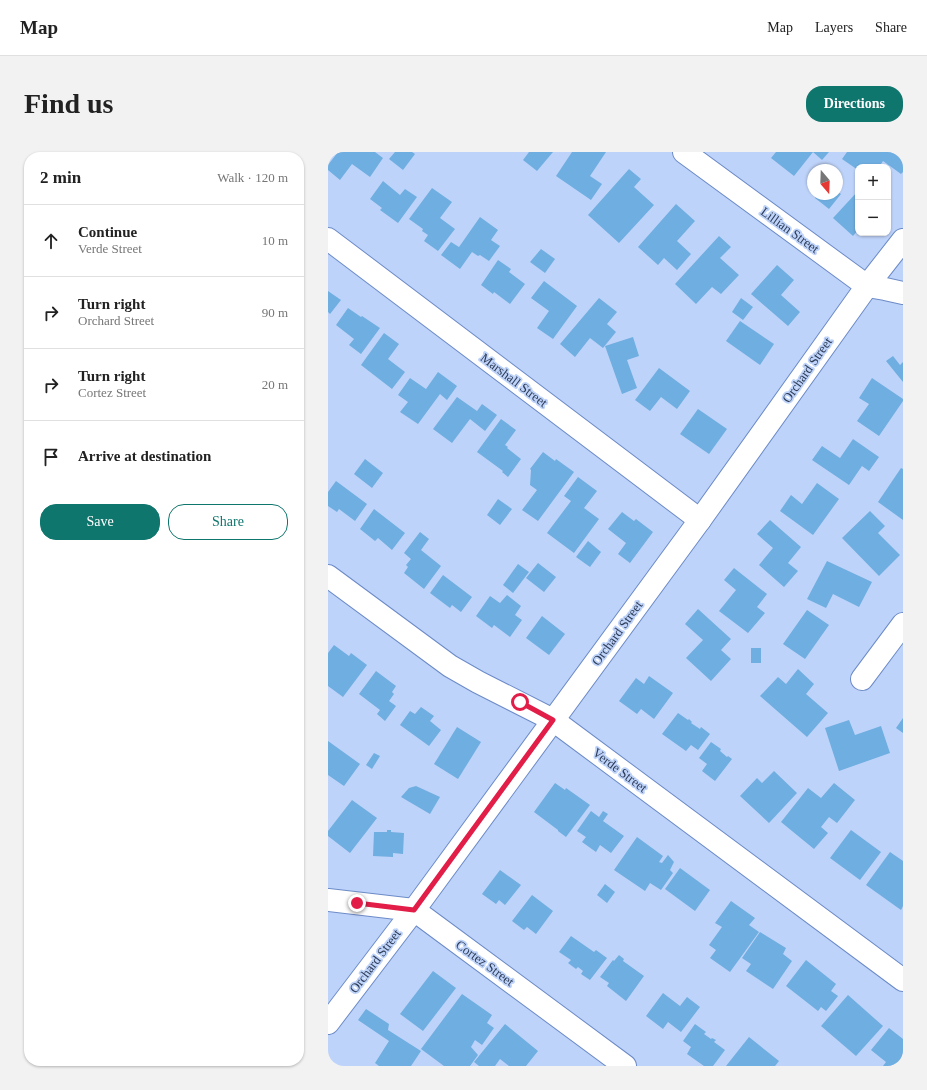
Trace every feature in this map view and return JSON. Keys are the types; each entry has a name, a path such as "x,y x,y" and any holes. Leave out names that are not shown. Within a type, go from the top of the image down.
{"street":[{"name":"Lillian Street","path":"684,152 867,286 903,293"},
{"name":"Marshall Street","path":"328,240 700,520"},
{"name":"Orchard Street","path":"328,1023 414,910 700,520 867,286 903,240"},
{"name":"Verde Street","path":"328,576 450,666 553,720 903,980"},
{"path":"862,679 903,624"},
{"name":"Cortez Street","path":"328,900 414,910 625,1066"}],"building":[{"path":"338,152 375,152 383,158 370,177 352,164 340,180 328,170 328,165"},
{"path":"395,152 412,152 415,154 403,170 389,159"},
{"path":"529,152 553,152 537,171 523,160"},
{"path":"572,152 606,152 590,176 602,184 591,200 556,176"},
{"path":"776,152 813,152 794,176 771,158"},
{"path":"813,152 829,152 822,160"},
{"path":"847,152 903,152 903,172 901,174 891,167 891,164 887,164 883,161 881,164 855,164 855,168 842,159"},
{"path":"629,169 641,179 634,187 654,205 619,243 588,215"},
{"path":"383,181 400,195 405,189 417,197 398,223 380,210 382,208 370,199"},
{"path":"432,188 452,202 440,218 455,229 438,251 424,241 428,235 422,231 423,229 409,219"},
{"path":"855,194 855,234 853,236 833,218"},
{"path":"818,200 836,200 829,209"},
{"path":"676,204 695,221 677,241 691,254 677,270 664,258 658,265 638,247"},
{"path":"480,217 498,230 491,240 500,246 489,261 472,252 460,269 441,255 451,242 459,247"},
{"path":"719,236 731,247 720,258 739,275 721,294 712,287 696,304 675,284"},
{"path":"541,249 555,259 545,273 530,262"},
{"path":"498,260 511,269 509,272 525,284 510,304 494,292 493,294 481,285"},
{"path":"777,265 794,280 781,295 800,312 788,326 751,294"},
{"path":"544,281 577,306 553,339 537,328 549,311 531,298"},
{"path":"328,291 341,300 330,314 328,312"},
{"path":"599,298 617,312 607,324 616,332 603,348 590,338 575,357 560,344"},
{"path":"741,298 753,307 743,320 732,312"},
{"path":"348,308 380,328 361,354 349,345 354,339 336,325"},
{"path":"740,321 774,344 760,365 726,341"},
{"path":"384,333 399,344 388,359 405,372 392,389 361,365"},
{"path":"633,337 639,356 627,360 637,388 622,394 605,346"},
{"path":"893,356 900,365 903,362 903,382 886,361"},
{"path":"659,368 690,391 677,409 661,397 650,411 635,400"},
{"path":"438,372 457,386 447,400 440,394 418,424 400,412 408,402 398,395 410,378 426,389"},
{"path":"872,378 903,399 879,436 857,421 869,404 859,398"},
{"path":"457,397 477,411 482,404 497,415 485,431 470,419 452,443 433,429"},
{"path":"698,409 727,429 709,454 680,434"},
{"path":"501,419 516,430 505,445 521,459 508,477 502,472 503,471 477,452"},
{"path":"853,439 879,457 869,471 862,466 849,485 812,460 822,446 840,458"},
{"path":"543,452 574,472 538,521 522,510 537,490 530,485 530,469"},
{"path":"365,459 383,473 372,488 354,474"},
{"path":"901,468 903,469 903,520 878,502"},
{"path":"578,477 597,491 584,508 599,519 574,553 547,533 571,501 564,496"},
{"path":"336,481 367,504 355,521 339,509 337,512 328,506 328,492"},
{"path":"817,483 839,499 813,535 780,511 791,495 802,504"},
{"path":"498,499 512,509 500,525 487,515"},
{"path":"374,509 405,533 392,550 378,538 375,541 360,529"},
{"path":"870,511 885,526 878,533 900,555 879,576 842,538"},
{"path":"622,512 634,521 636,519 653,532 630,563 618,554 626,543 608,529"},
{"path":"770,520 801,547 788,563 798,571 784,587 759,565 773,548 757,534"},
{"path":"420,532 429,539 421,550 441,566 424,589 404,573 408,567 406,565 411,559 404,553"},
{"path":"588,541 601,552 590,567 576,557"},
{"path":"827,561 872,582 859,607 833,594 826,608 807,599"},
{"path":"538,563 556,577 544,592 526,578"},
{"path":"518,564 529,572 513,593 503,585"},
{"path":"734,568 767,594 757,607 765,613 748,633 719,611 736,590 724,580"},
{"path":"443,575 472,597 461,612 452,605 450,608 430,593"},
{"path":"507,595 521,606 515,615 522,620 510,637 494,625 492,628 476,616 490,596 500,603"},
{"path":"698,609 731,639 721,650 731,659 711,681 686,658 703,640 685,624"},
{"path":"807,610 829,625 805,659 783,644"},
{"path":"542,616 565,634 549,655 526,638"},
{"path":"334,645 349,656 351,653 367,665 343,697 328,686 328,653"},
{"path":"751,648 761,648 761,663 751,663"},
{"path":"798,669 814,684 806,694 828,713 807,737 760,696 778,677 786,684"},
{"path":"376,671 396,686 392,692 394,694 389,701 396,706 385,721 377,714 380,710 359,694"},
{"path":"649,676 673,693 654,719 641,709 637,714 619,701 636,678 644,684"},
{"path":"421,707 434,716 430,721 441,730 429,746 400,725 410,711 415,714"},
{"path":"678,713 688,720 689,719 692,722 691,723 700,729 701,727 710,734 698,750 691,745 686,751 662,734"},
{"path":"903,718 903,733 896,728"},
{"path":"849,720 855,735 881,726 890,753 839,771 825,728"},
{"path":"457,727 481,742 458,779 434,764"},
{"path":"328,741 360,764 344,786 328,775"},
{"path":"711,742 721,749 720,751 727,757 728,756 732,759 715,781 702,771 707,764 699,758"},
{"path":"374,753 380,756 372,769 366,765"},
{"path":"774,771 797,793 769,823 740,796 757,778 762,783"},
{"path":"555,783 565,790 566,788 590,805 566,837 534,812"},
{"path":"834,783 855,800 837,823 829,817 821,827 828,833 814,849 781,822 808,788 821,798"},
{"path":"416,786 440,797 430,814 401,797 409,788"},
{"path":"352,800 377,818 350,853 328,836 328,831"},
{"path":"591,811 599,817 603,811 608,814 603,821 624,836 611,853 600,845 596,852 582,842 586,837 577,831"},
{"path":"387,830 391,830 391,832 404,833 403,854 393,853 393,857 373,856 374,832 387,832"},
{"path":"851,830 881,852 860,880 830,858"},
{"path":"637,837 663,856 659,862 662,863 668,855 674,862 670,870 673,873 661,890 650,883 645,891 614,870"},
{"path":"890,852 903,861 903,906 901,910 866,885"},
{"path":"680,868 710,890 695,911 665,889"},
{"path":"500,870 521,885 505,905 499,900 496,904 482,894"},
{"path":"605,884 615,892 607,903 597,895"},
{"path":"532,895 553,911 536,934 527,927 524,930 512,921"},
{"path":"731,901 755,918 749,925 759,932 730,972 710,958 716,950 709,945 722,927 715,923"},
{"path":"760,932 786,948 783,954 792,961 773,989 746,971 751,964 742,958"},
{"path":"571,936 594,952 596,950 607,958 590,980 581,974 583,971 578,967 576,969 568,963 571,960 559,952"},
{"path":"619,955 624,959 623,961 644,976 626,1001 607,986 609,983 600,977 613,960 614,961"},
{"path":"806,960 836,984 831,991 838,996 826,1011 821,1007 818,1011 786,986"},
{"path":"433,971 456,988 423,1031 400,1014"},
{"path":"663,993 680,1006 687,997 700,1007 681,1032 668,1022 663,1029 646,1016"},
{"path":"462,994 492,1015 487,1023 494,1028 482,1045 475,1040 471,1047 478,1055 470,1066 444,1066 421,1049"},
{"path":"848,995 883,1026 856,1056 821,1026"},
{"path":"366,1009 389,1024 388,1030 421,1051 411,1066 379,1066 375,1063 389,1041 358,1020"},
{"path":"505,1024 538,1051 526,1066 509,1066 500,1059 495,1066 479,1066 474,1062"},
{"path":"695,1024 706,1032 704,1034 711,1039 716,1040 714,1042 725,1050 713,1066 704,1066 687,1054 691,1047 683,1041"},
{"path":"889,1028 903,1039 903,1066 883,1066 886,1062 871,1050"},
{"path":"749,1037 779,1061 775,1066 726,1066"}],"route":[{"path":"357,903 414,910 553,720 520,702"}]}
